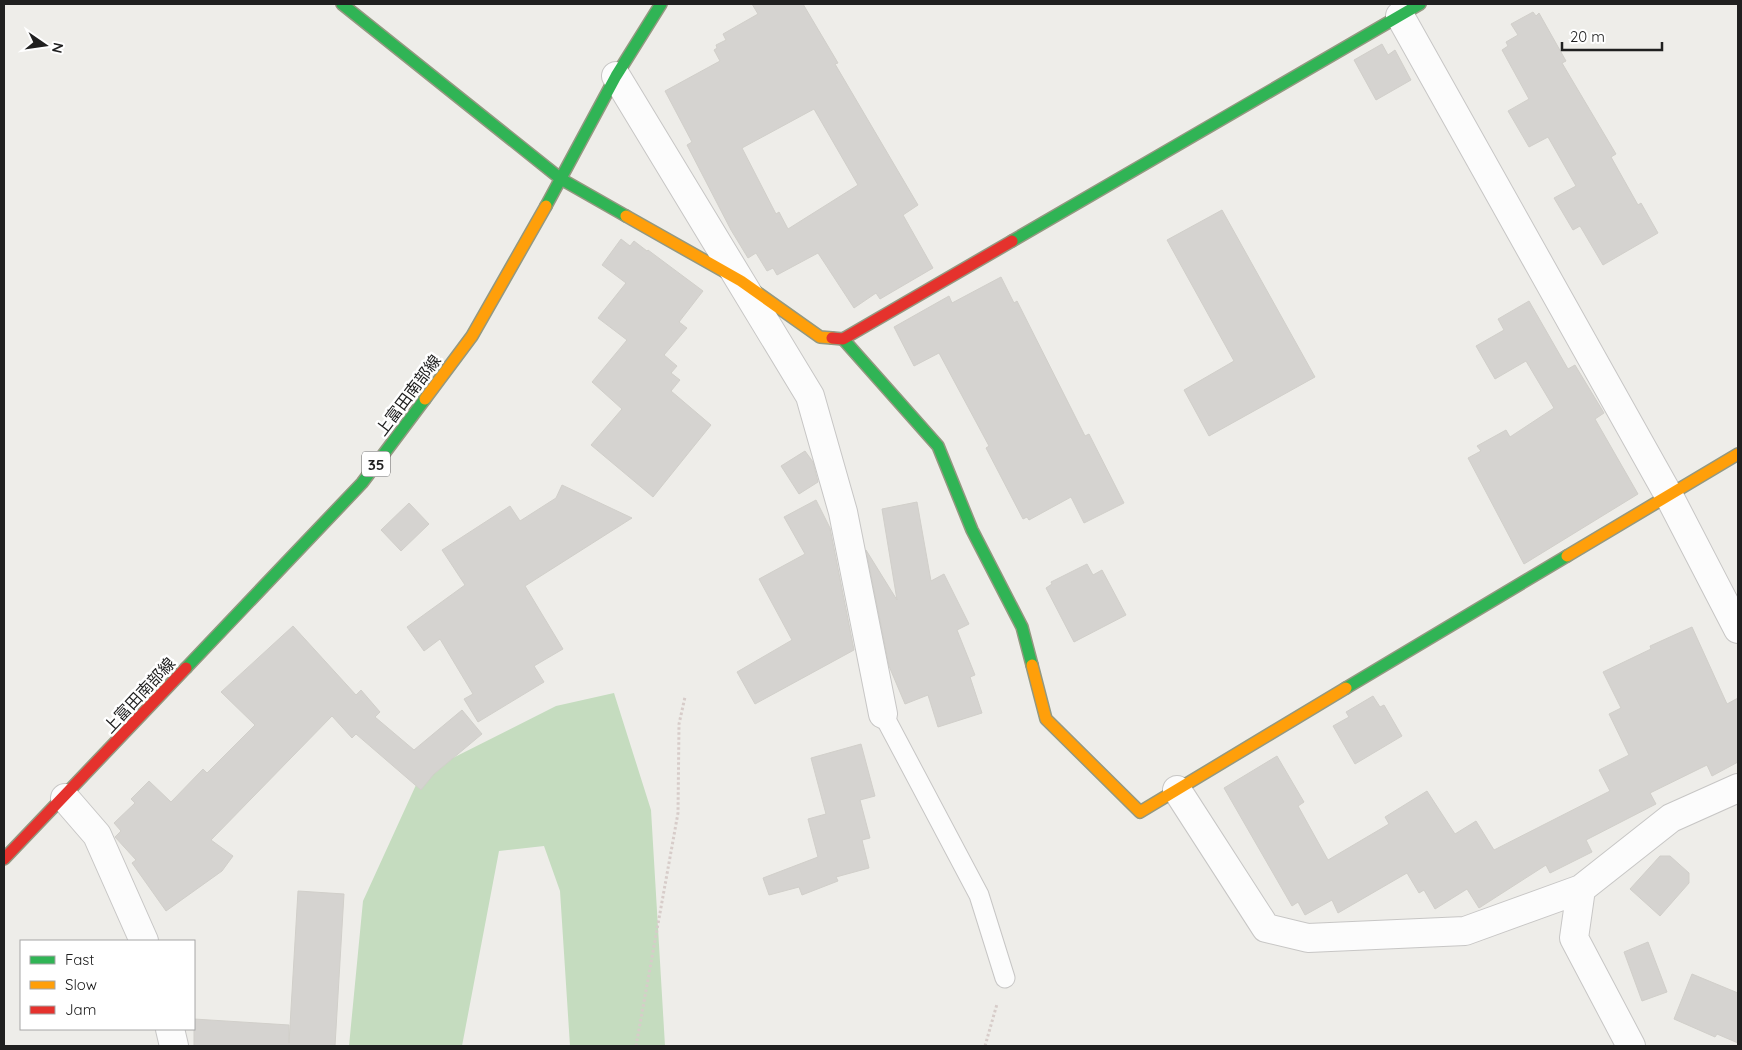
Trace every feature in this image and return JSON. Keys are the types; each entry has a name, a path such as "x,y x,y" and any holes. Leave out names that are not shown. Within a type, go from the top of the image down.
{"street":[{"path":"342,4 561,179 741,282 820,337 842,339 1410,10 1738,628"},
{"name":"上富田南部線","path":"4,859 362,483 472,336 561,179 616,76 661,4"},
{"path":"616,76 810,396 843,512 883,714"},
{"path":"842,339 938,446 972,530 1022,627 1046,719 1140,812 1668,494 1738,454"},
{"path":"1177,790 1266,928 1308,938 1465,931 1581,889 1671,818 1738,788"},
{"path":"64,798 97,835 144,940"},
{"path":"1581,889 1574,938 1631,1046"},
{"path":"170,1030 174,1046"}],"lane":[{"path":"883,714 979,896 1005,978"}],"path":[{"path":"636,1046 678,813 679,724 685,697"},
{"path":"985,1046 1005,978"}],"green space":[{"path":"614,693 651,810 665,1046 570,1046 560,891 544,846 499,851 462,1046 349,1046 363,901 421,774 556,706"}],"building":[{"path":"752,4 803,4 838,63 835,64 918,205 903,215 933,268 880,299 876,293 854,308 818,253 777,275 773,268 767,271 756,253 748,258 731,230 687,145 692,142 665,91 720,61 714,50 717,48 716,45 726,40 723,34 758,14","holes":["814,109 858,185 788,229 779,212 776,214 742,148"]},
{"path":"1533,12 1536,16 1539,13 1566,61 1562,63 1616,154 1611,157 1638,205 1641,203 1658,233 1603,265 1580,226 1573,230 1554,198 1576,186 1548,137 1529,147 1508,111 1529,99 1502,50 1508,46 1506,42 1518,35 1511,24"},
{"path":"1382,44 1388,55 1395,50 1411,80 1376,100 1354,60"},
{"path":"1222,210 1315,377 1209,436 1184,390 1234,361 1167,240"},
{"path":"621,239 630,246 634,241 703,291 679,322 687,328 664,355 677,366 671,373 680,380 671,391 711,425 653,497 591,445 622,409 592,382 627,340 598,318 626,283 602,265"},
{"path":"1001,277 1014,303 1017,301 1085,436 1089,434 1124,503 1084,523 1071,497 1029,520 1027,517 1023,519 986,448 989,446 939,353 914,366 894,327 949,296 952,303"},
{"path":"1529,301 1568,369 1575,365 1604,413 1595,419 1638,494 1524,564 1468,458 1481,451 1477,446 1506,430 1510,437 1554,408 1526,361 1495,379 1476,346 1504,330 1498,319"},
{"path":"805,451 813,462 818,482 799,494 781,466"},
{"path":"562,485 632,518 525,586 563,649 534,666 544,682 478,722 464,699 473,694 440,639 424,651 407,627 465,585 442,550 510,506 520,521 556,498"},
{"path":"816,500 830,528 854,650 755,704 737,672 792,640 759,579 805,554 784,517"},
{"path":"917,502 931,581 944,574 969,624 957,630 975,675 970,677 982,713 938,727 928,695 905,704 889,666 866,550 897,600 882,509"},
{"path":"409,503 429,524 401,551 381,530"},
{"path":"1087,564 1093,575 1102,570 1126,615 1074,642 1046,588 1052,584 1051,582"},
{"path":"293,626 356,695 361,690 380,712 375,717 414,750 462,710 482,734 434,774 421,790 356,734 352,738 332,716 211,840 233,856 222,871 166,911 132,863 136,860 115,837 121,831 114,823 135,803 131,799 149,781 171,802 203,769 207,773 255,725 221,692"},
{"path":"1692,627 1727,704 1738,698 1738,762 1712,776 1707,765 1650,793 1656,804 1586,840 1592,852 1550,873 1546,865 1479,908 1467,889 1435,909 1424,890 1419,893 1407,873 1338,913 1332,900 1305,915 1298,902 1292,906 1224,788 1277,756 1304,802 1298,806 1328,860 1389,824 1385,817 1427,791 1455,834 1476,821 1494,850 1610,791 1599,770 1629,755 1609,714 1621,708 1603,672 1651,649 1650,646"},
{"path":"1373,696 1380,707 1384,705 1402,736 1355,764 1333,726 1349,717 1346,712"},
{"path":"861,744 875,796 860,800 870,838 862,840 869,868 836,877 838,881 802,895 799,887 769,895 763,878 818,857 808,819 826,814 811,758"},
{"path":"1660,856 1670,856 1689,873 1689,883 1660,916 1630,889"},
{"path":"298,891 344,894 335,1046 194,1046 195,1019 289,1025 289,1043"},
{"path":"1648,942 1667,992 1642,1001 1624,952"},
{"path":"1692,974 1738,993 1738,1043 1717,1034 1715,1037 1674,1019"}],"traffic: fast":[{"path":"342,4 561,179 626,216"},
{"path":"546,206 616,76 661,4"},
{"path":"1012,241 1420,4"},
{"path":"843,339 938,446 972,530 1022,627 1032,665"},
{"path":"186,668 362,483 425,399"},
{"path":"1346,688 1567,556"}],"traffic: slow":[{"path":"425,399 472,336 546,206"},
{"path":"626,216 741,281 820,337 832,338"},
{"path":"1567,556 1738,454"},
{"path":"1032,665 1046,719 1140,812 1346,688"}],"traffic: jam":[{"path":"832,338 843,339 1012,241"},
{"path":"4,859 186,668"}]}
